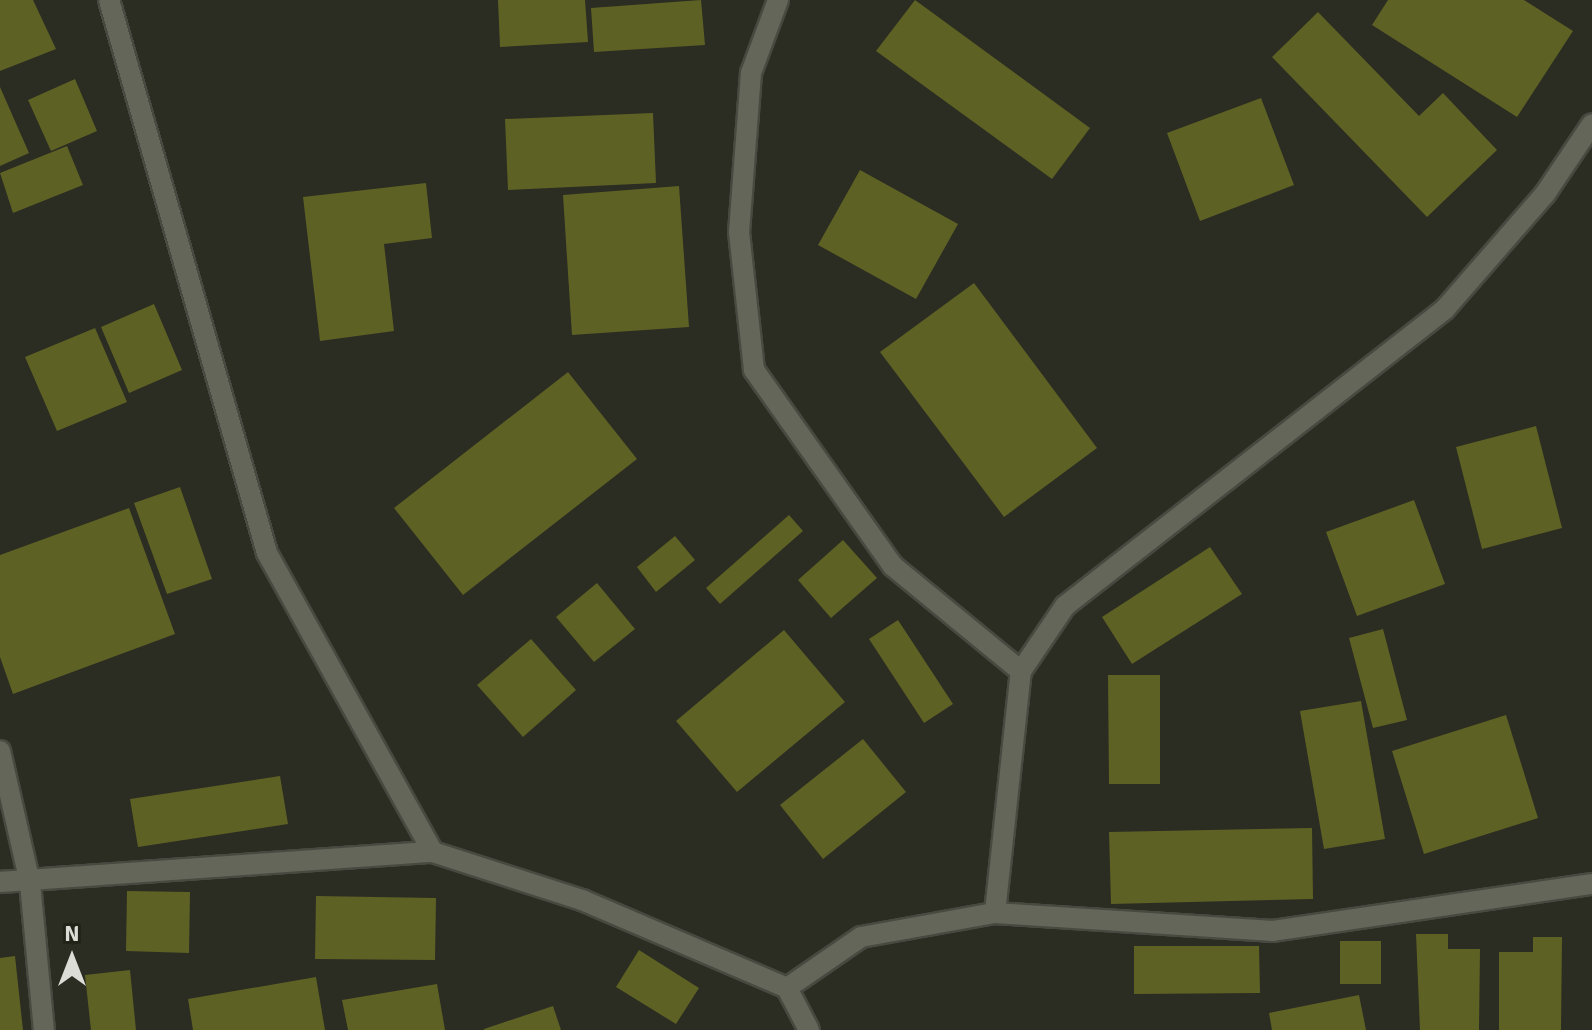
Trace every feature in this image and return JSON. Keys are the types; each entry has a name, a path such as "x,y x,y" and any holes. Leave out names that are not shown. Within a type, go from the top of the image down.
{"street":[{"path":"109,0 267,553 433,852"},
{"path":"778,0 751,73 739,232 754,370 893,566 1021,671"},
{"path":"995,913 1021,671 1065,606 1445,309 1545,194 1592,124"},
{"path":"0,751 30,883 44,1030"},
{"path":"0,882 30,883 433,852 582,900 787,988 809,1030"},
{"path":"787,988 861,937 995,913 1273,931 1592,884"}],"building":[{"path":"0,0 33,0 56,49 0,71"},
{"path":"498,0 585,0 588,42 500,47"},
{"path":"701,0 705,45 594,52 591,8"},
{"path":"915,0 1090,128 1052,179 876,51"},
{"path":"1388,0 1524,0 1573,31 1517,117 1372,25"},
{"path":"1318,12 1419,116 1443,93 1497,150 1427,217 1272,57"},
{"path":"75,79 97,131 51,151 28,100"},
{"path":"0,87 29,153 0,166"},
{"path":"1261,98 1294,185 1200,221 1167,133"},
{"path":"653,113 656,183 508,190 505,119"},
{"path":"67,146 83,185 13,213 0,173"},
{"path":"860,170 958,224 916,299 818,245"},
{"path":"426,183 432,238 384,244 394,331 320,341 303,197"},
{"path":"679,186 689,327 572,335 563,195"},
{"path":"974,283 1097,448 1004,517 880,352"},
{"path":"154,304 182,370 129,393 101,327"},
{"path":"95,328 127,402 57,431 25,357"},
{"path":"568,372 637,459 463,595 394,508"},
{"path":"1536,426 1562,528 1482,549 1456,447"},
{"path":"180,487 212,579 167,594 134,503"},
{"path":"1414,500 1445,584 1357,616 1326,532"},
{"path":"129,508 175,634 13,694 0,657 0,555"},
{"path":"789,515 803,531 720,604 706,588"},
{"path":"675,536 695,560 656,592 637,567"},
{"path":"843,540 877,578 831,618 798,580"},
{"path":"1210,547 1242,594 1132,664 1102,617"},
{"path":"597,583 635,629 594,662 556,617"},
{"path":"898,620 953,704 924,723 869,639"},
{"path":"1383,629 1407,720 1373,728 1349,638"},
{"path":"784,630 845,702 737,792 676,721"},
{"path":"531,639 576,690 523,737 477,685"},
{"path":"1108,675 1160,675 1160,784 1109,784"},
{"path":"1361,701 1385,839 1324,849 1300,711"},
{"path":"1506,715 1538,818 1424,854 1392,751"},
{"path":"863,739 906,792 823,859 780,805"},
{"path":"280,776 288,824 138,847 130,799"},
{"path":"1312,828 1313,899 1111,904 1109,832"},
{"path":"127,891 190,892 189,953 126,951"},
{"path":"316,896 436,898 435,960 315,959"},
{"path":"1416,934 1448,934 1448,949 1480,949 1479,1030 1420,1030"},
{"path":"1533,937 1562,937 1561,1030 1499,1030 1499,952 1533,952"},
{"path":"1340,941 1381,941 1381,984 1340,984"},
{"path":"1134,946 1259,946 1260,993 1134,994"},
{"path":"639,950 699,988 676,1024 616,987"},
{"path":"15,956 23,1030 0,1030 0,958"},
{"path":"130,970 136,1030 91,1030 85,975"},
{"path":"316,977 325,1030 193,1030 188,999"},
{"path":"437,984 445,1030 348,1030 342,1000"},
{"path":"1359,995 1366,1030 1272,1030 1269,1013"},
{"path":"553,1006 561,1030 484,1030 484,1029"}]}
